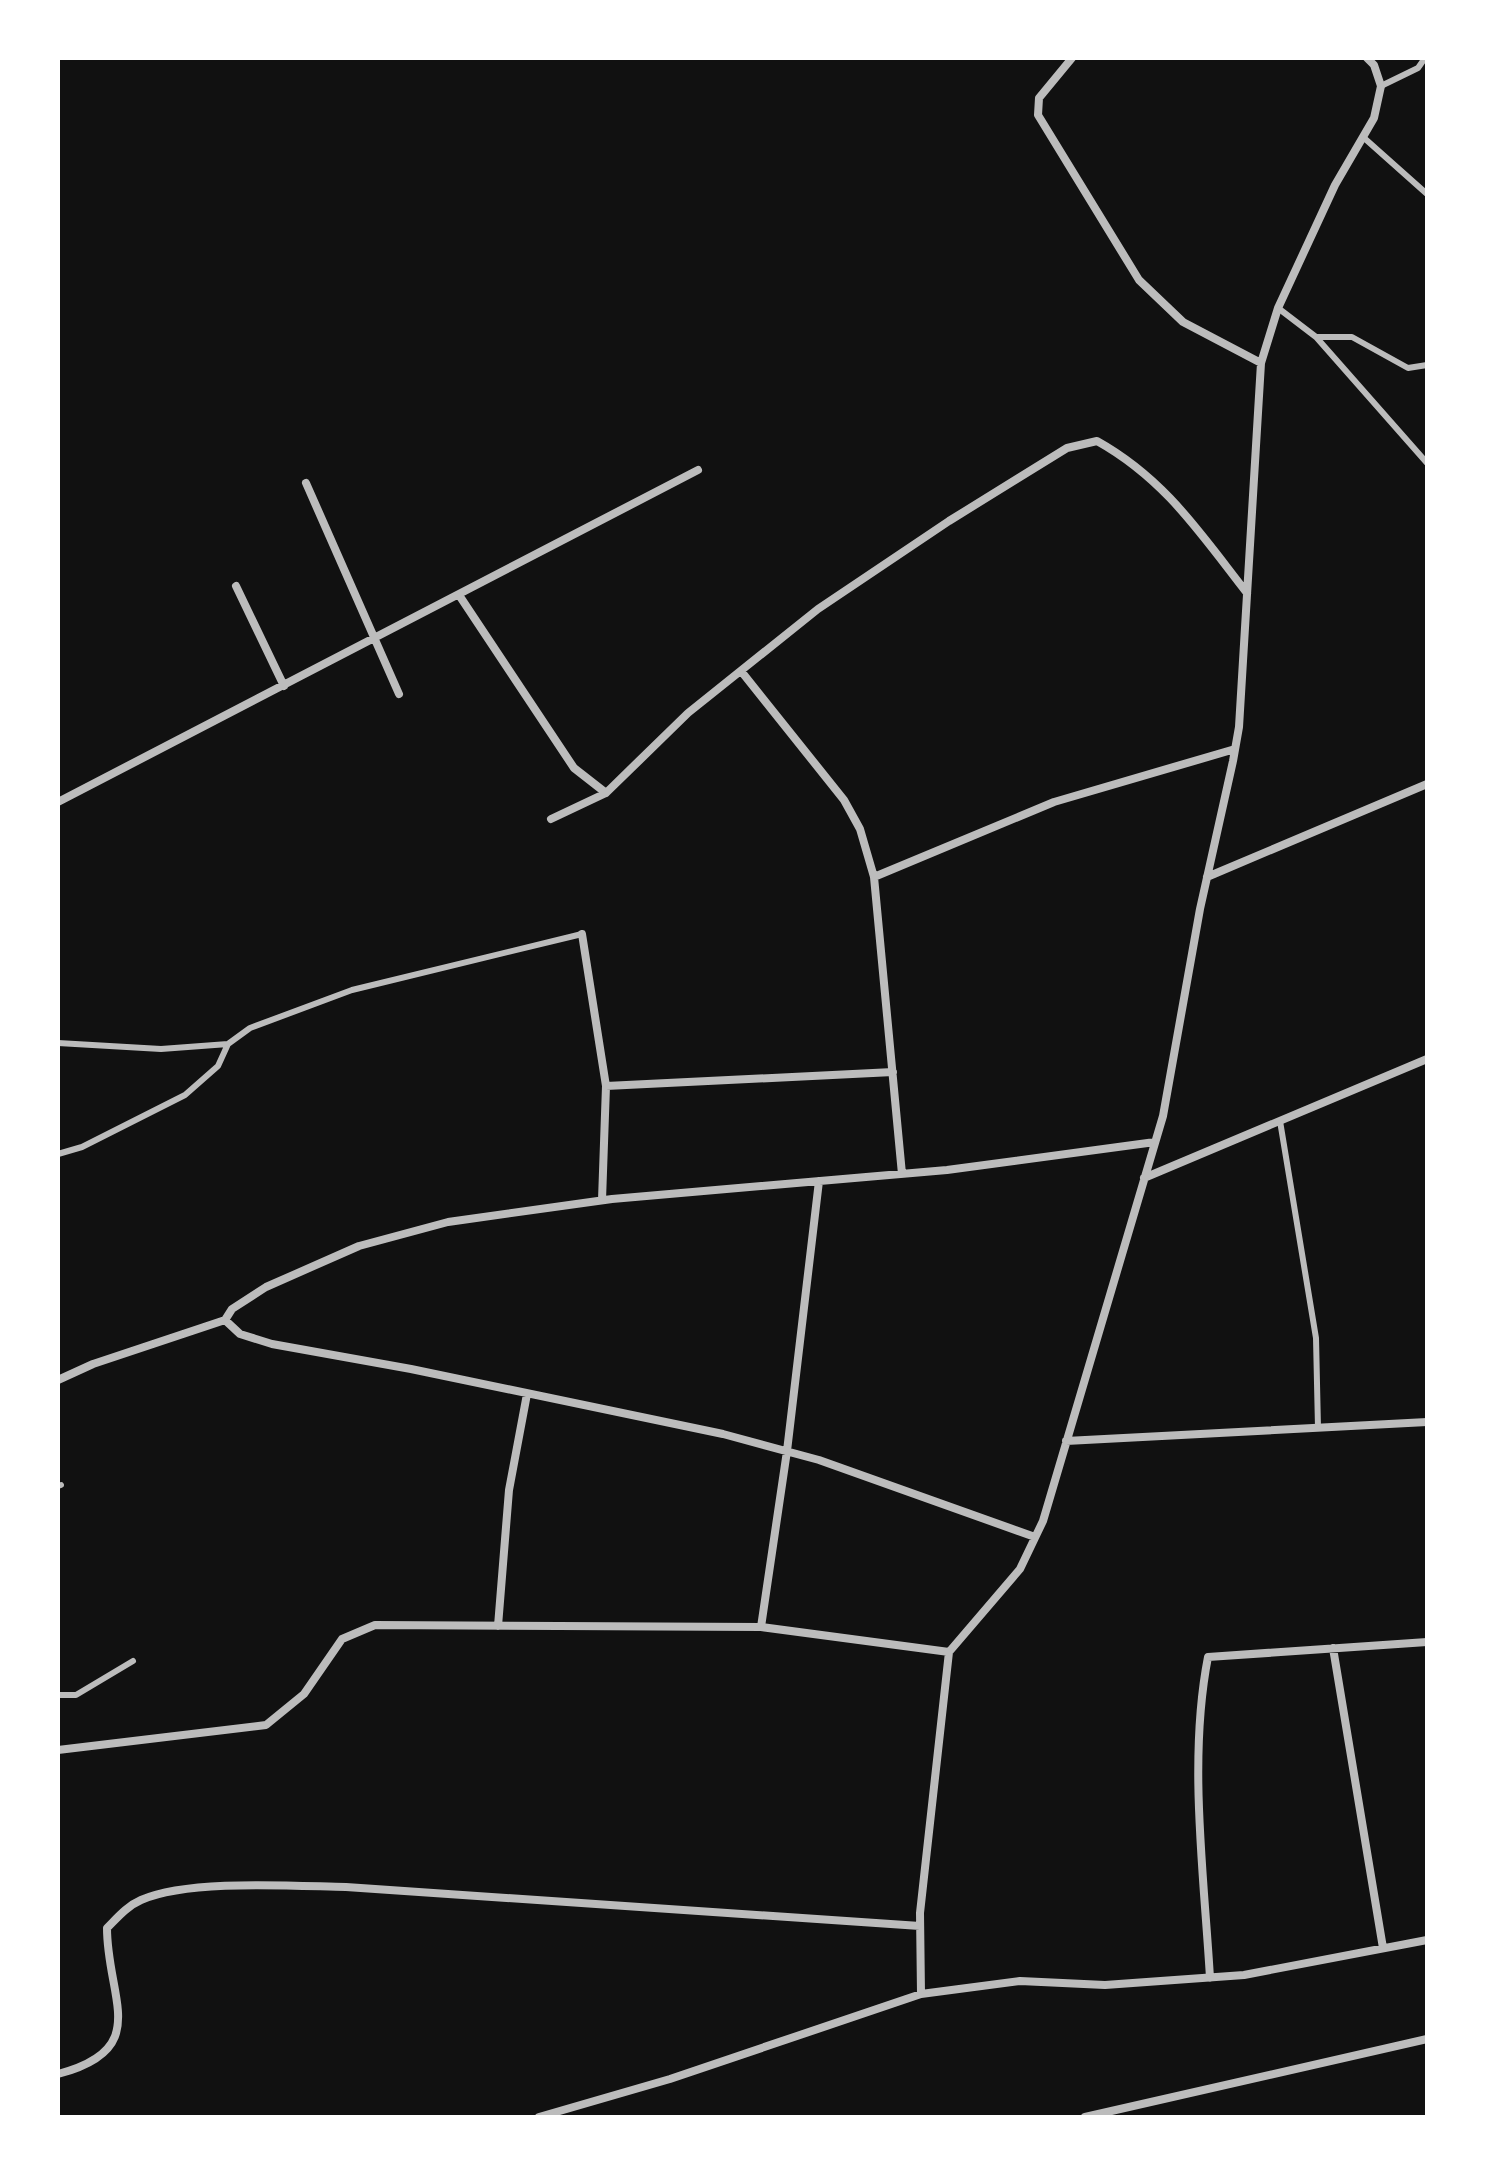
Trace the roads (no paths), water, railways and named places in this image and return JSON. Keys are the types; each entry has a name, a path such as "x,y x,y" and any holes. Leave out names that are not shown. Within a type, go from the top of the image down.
{"street":[{"path":"1072,58 1039,98 1038,115 1139,280 1183,322 1261,363"},
{"path":"921,1994 920,1926 949,1652 1020,1569 1035,1537 1155,1142 1235,749 1261,363 1278,308 1335,185 1374,118 1381,86 1374,65 1367,58"},
{"path":"551,819 606,793 688,713 818,609 949,521 1067,448 1097,441 1130,459 1173,496 1247,593"},
{"path":"58,802 698,470"},
{"path":"306,483 399,694"},
{"path":"236,586 284,686"},
{"path":"459,595 574,768 606,793"},
{"path":"741,671 844,800 860,829 874,877 902,1174"},
{"path":"874,877 1054,802 1235,749"},
{"path":"1207,877 1427,784"},
{"path":"582,934 606,1086 602,1200"},
{"path":"1144,1178 1427,1059"},
{"path":"606,1086 893,1072"},
{"path":"58,1380 93,1364 225,1320 232,1309 266,1287 359,1246 448,1222 602,1200 902,1174 1155,1142"},
{"path":"761,1627 787,1451 819,1181"},
{"path":"225,1320 240,1334 272,1344 723,1434 787,1451 1035,1537"},
{"path":"498,1626 509,1490 527,1394"},
{"path":"1066,1441 1427,1422"},
{"path":"58,1750 266,1725 304,1694 342,1639 375,1625 761,1627 949,1652"},
{"path":"1210,1978 1200,1809 1201,1691 1208,1657 1427,1642"},
{"path":"1333,1648 1383,1948"},
{"path":"58,2074 99,2060 113,2044 119,2026 107,1928 141,1900 171,1892 260,1885 346,1887 920,1926"},
{"path":"539,2117 670,2079 921,1994 1020,1981 1105,1985 1210,1978 1427,1940"},
{"path":"1085,2117 1427,2039"}],"lane":[{"path":"1381,86 1418,68 1425,58"},
{"path":"1363,137 1427,194"},
{"path":"1278,308 1316,337 1427,463"},
{"path":"1316,337 1352,337 1408,368 1427,365"},
{"path":"58,1154 82,1147 185,1095 218,1066 228,1044 250,1028 352,990 582,934"},
{"path":"58,1043 161,1049 228,1044"},
{"path":"1280,1121 1316,1338 1318,1428"},
{"path":"58,1695 76,1695 133,1661"}]}
